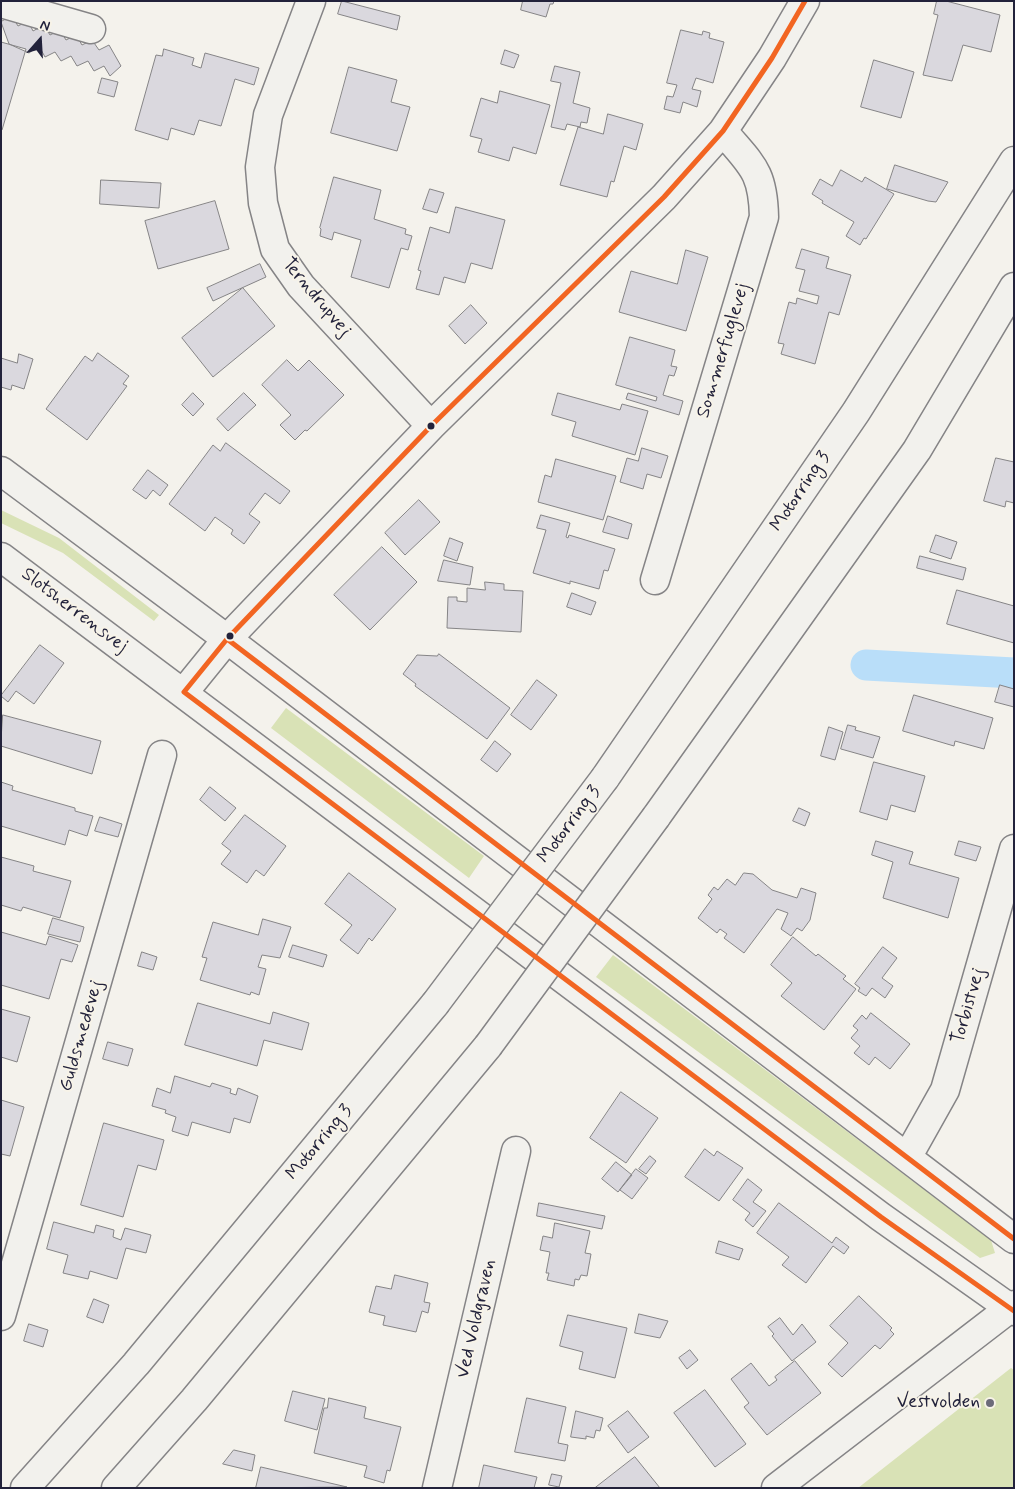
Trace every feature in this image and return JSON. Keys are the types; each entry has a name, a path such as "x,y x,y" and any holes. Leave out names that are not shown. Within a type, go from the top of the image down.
{"main road":[{"name":"Terndrupvej","path":"311,1 268,116 260,167 263,203 275,249 301,286 431,426"},
{"path":"184,692 227,639 431,426 664,197 723,131 772,58 805,1"},
{"path":"1,3 91,29"},
{"name":"Sommerfuglevej","path":"655,580 764,217 763,191 757,172 723,131"},
{"name":"Motorring 3","path":"25,1488 136,1364 435,1004 605,778 856,412 1014,161"},
{"path":"116,1488 194,1400 488,1046 656,817 917,450 1014,287"},
{"path":"1,471 227,639 908,1156 1014,1239"},
{"name":"Slotsherrensvej","path":"1,557 184,692 880,1217 1012,1308"},
{"name":"Guldsmedevej","path":"1,1316 162,755"},
{"name":"Torbistvej","path":"908,1156 946,1090 1014,849"},
{"name":"Ved Voldgraven","path":"437,1488 516,1151"},
{"path":"776,1488 1012,1308"}],"green space":[{"path":"1,510 59,538 159,615 154,621 63,553 1,523"},
{"path":"286,708 484,856 469,878 271,728"},
{"path":"613,955 991,1240 995,1253 980,1258 596,977"},
{"name":"Vestvolden","path":"1011,1368 1014,1370 1014,1488 858,1488"}],"building":[{"path":"342,1 400,16 397,30 338,14"},
{"path":"523,1 554,1 553,4 550,4 546,17 521,10"},
{"path":"937,1 946,1 1000,15 991,52 963,45 952,81 923,75 938,15 934,14"},
{"path":"12,16 18,26 28,21 33,31 44,25 50,35 60,30 66,40 76,35 82,45 92,40 99,50 109,45 121,66 110,76 104,66 94,71 88,61 77,66 71,56 61,61 55,52 45,57 39,46 29,53 9,44 1,22"},
{"path":"681,30 702,35 703,31 710,33 709,38 724,42 713,83 696,78 692,89 701,91 697,107 683,102 680,113 664,109 667,96 673,97 677,85 667,83"},
{"path":"1,42 26,49 2,130 1,130"},
{"path":"164,49 194,58 192,65 201,68 205,53 259,68 254,85 235,79 221,126 199,120 194,135 171,128 168,140 135,130 156,55 162,56"},
{"path":"505,50 519,55 514,68 501,64"},
{"path":"874,60 914,72 901,118 861,107"},
{"path":"555,66 580,72 573,103 590,108 587,123 581,122 580,127 567,124 565,130 551,127 561,83 551,81"},
{"path":"349,67 397,80 391,102 410,107 397,151 331,133"},
{"path":"102,78 118,82 114,97 98,93"},
{"path":"500,91 550,105 536,154 513,147 509,161 478,152 482,139 470,136 481,98 497,103"},
{"path":"608,114 643,124 636,150 624,146 614,182 611,181 607,197 560,185 578,127 603,134"},
{"path":"895,165 948,182 936,202 887,189"},
{"path":"841,170 862,182 865,177 894,194 866,239 864,238 860,245 846,236 854,222 822,203 823,201 812,194 820,179 832,186"},
{"path":"334,177 381,190 374,219 406,229 405,234 412,236 408,250 401,248 389,288 351,277 361,240 334,232 332,240 320,236 320,228"},
{"path":"101,180 161,183 159,208 100,204"},
{"path":"430,189 444,193 437,213 423,209"},
{"path":"215,201 229,249 158,269 145,221"},
{"path":"456,207 505,220 492,269 471,263 465,283 444,277 439,295 416,289 421,271 418,270 430,227 449,233"},
{"path":"802,249 829,257 826,268 851,275 839,315 829,312 815,364 781,354 784,344 778,343 789,302 796,304 797,298 817,304 819,296 799,291 805,270 796,268"},
{"path":"686,250 708,257 686,331 619,312 631,271 677,284"},
{"path":"260,264 266,277 213,301 207,288"},
{"path":"243,288 275,326 213,377 182,338"},
{"path":"471,305 487,323 465,344 449,326"},
{"path":"630,337 675,350 671,366 677,367 674,376 669,375 663,395 683,401 679,415 626,399 628,393 656,401 657,397 616,385"},
{"path":"98,353 129,376 123,384 127,386 87,440 46,409 85,356 92,361"},
{"path":"19,354 33,359 24,389 12,385 11,390 1,387 1,358 17,363"},
{"path":"287,360 298,371 309,360 344,395 295,440 280,425 291,415 262,385"},
{"path":"193,393 204,404 193,416 182,405"},
{"path":"244,393 256,405 228,431 217,419"},
{"path":"558,393 620,410 622,404 648,411 635,455 572,436 576,422 552,415"},
{"path":"226,443 290,491 280,504 265,493 249,514 260,522 244,544 231,534 233,530 215,517 205,531 169,504 213,445 220,451"},
{"path":"642,448 668,456 661,478 647,474 643,489 620,482 627,458 638,461"},
{"path":"996,458 1014,462 1014,503 1006,501 1005,507 984,501"},
{"path":"556,459 616,476 603,520 538,502 545,475 551,477"},
{"path":"148,470 168,485 160,496 153,490 146,499 133,490"},
{"path":"419,500 440,522 405,555 385,533"},
{"path":"541,515 570,523 566,537 568,538 569,535 615,549 608,571 604,570 599,589 570,581 570,584 533,573 546,530 537,528"},
{"path":"608,516 632,524 628,539 603,532"},
{"path":"936,535 957,542 951,559 930,552"},
{"path":"450,538 463,543 457,561 444,556"},
{"path":"382,547 417,582 370,630 334,595"},
{"path":"920,556 966,568 963,580 917,568"},
{"path":"444,560 473,567 470,585 438,581"},
{"path":"485,582 504,584 504,590 523,591 521,632 447,628 448,597 457,597 457,601 467,602 467,588 485,590"},
{"path":"957,590 1014,606 1014,643 947,624"},
{"path":"572,593 596,602 591,615 567,607"},
{"path":"40,645 64,663 34,704 16,691 8,702 1,696"},
{"path":"439,654 510,708 487,739 415,686 416,684 403,674 417,655 437,656"},
{"path":"537,680 557,695 531,730 511,715"},
{"path":"1000,685 1014,689 1014,707 995,702"},
{"path":"914,695 993,718 984,749 955,741 954,746 903,731"},
{"path":"3,715 101,741 92,774 1,746"},
{"path":"848,725 856,727 855,730 880,737 873,758 841,749"},
{"path":"829,727 843,732 835,760 821,756"},
{"path":"495,741 511,754 497,772 481,760"},
{"path":"874,762 925,776 915,812 891,805 887,820 860,812"},
{"path":"1,782 13,786 12,790 75,808 75,811 93,816 87,836 69,830 65,845 1,826"},
{"path":"210,787 236,808 225,821 200,800"},
{"path":"799,808 810,813 805,826 793,821"},
{"path":"245,815 286,846 264,876 256,870 247,883 221,864 231,851 222,844"},
{"path":"100,817 122,824 118,837 95,831"},
{"path":"876,841 913,852 909,864 959,878 948,918 883,898 893,862 872,855"},
{"path":"959,841 981,847 976,861 955,855"},
{"path":"1,857 34,866 33,871 71,881 60,918 23,907 21,911 1,905"},
{"path":"349,873 396,909 372,941 369,938 358,954 340,940 352,925 325,904"},
{"path":"744,873 753,874 772,890 797,898 801,888 816,893 810,920 802,931 797,928 791,936 781,929 788,913 777,909 744,953 724,938 727,934 720,929 717,933 698,918 712,899 708,895 714,887 718,890 727,879 735,885"},
{"path":"53,918 84,927 80,942 48,934"},
{"path":"263,919 291,927 280,958 262,955 258,967 266,969 259,995 251,992 250,995 200,980 207,958 202,957 213,922 258,935"},
{"path":"1,932 46,945 49,936 78,945 72,962 61,959 49,999 1,985"},
{"path":"793,937 816,956 818,954 846,976 843,979 856,989 824,1030 781,996 792,983 771,965"},
{"path":"293,945 327,955 323,967 289,957"},
{"path":"883,947 897,958 882,978 893,986 885,998 872,988 866,996 858,991 860,988 855,984"},
{"path":"142,952 157,957 153,970 138,966"},
{"path":"198,1003 270,1024 273,1012 309,1023 302,1050 264,1040 257,1066 185,1045"},
{"path":"1,1009 30,1017 17,1062 1,1057"},
{"path":"871,1013 910,1044 890,1069 875,1057 869,1065 854,1053 860,1046 851,1038 858,1030 853,1026 862,1015 866,1019"},
{"path":"108,1042 133,1049 128,1066 103,1059"},
{"path":"175,1076 210,1087 212,1083 231,1089 230,1093 236,1095 238,1088 258,1096 250,1123 234,1118 230,1133 192,1122 188,1136 172,1131 176,1117 165,1113 166,1110 152,1106 157,1088 170,1093"},
{"path":"621,1092 658,1118 626,1163 590,1138"},
{"path":"1,1100 24,1107 10,1156 1,1154"},
{"path":"104,1123 164,1140 156,1170 138,1165 123,1217 81,1205"},
{"path":"705,1149 714,1156 717,1151 743,1168 719,1201 685,1177"},
{"path":"650,1156 656,1161 646,1174 639,1169"},
{"path":"616,1162 632,1175 618,1192 602,1179"},
{"path":"636,1169 648,1178 632,1199 620,1190"},
{"path":"748,1179 762,1190 753,1202 766,1211 753,1227 745,1220 750,1213 733,1200"},
{"path":"539,1203 605,1216 602,1229 537,1216"},
{"path":"779,1203 832,1243 836,1237 849,1247 844,1254 833,1246 806,1283 782,1265 789,1257 757,1233"},
{"path":"54,1222 94,1233 96,1225 114,1230 113,1237 121,1240 125,1228 151,1235 146,1253 126,1248 117,1279 90,1271 88,1279 63,1273 68,1255 47,1249"},
{"path":"555,1223 590,1231 585,1253 591,1254 587,1276 581,1275 579,1280 575,1279 574,1286 547,1280 549,1273 546,1273 550,1252 540,1250 543,1236 552,1238"},
{"path":"719,1241 743,1249 739,1260 716,1253"},
{"path":"395,1275 428,1283 424,1302 430,1303 428,1313 422,1311 416,1332 383,1325 385,1316 369,1312 376,1286 391,1289"},
{"path":"859,1296 892,1328 890,1330 894,1334 880,1349 875,1345 842,1377 828,1364 848,1343 830,1326"},
{"path":"94,1299 109,1305 103,1323 87,1317"},
{"path":"639,1314 668,1321 660,1338 635,1333"},
{"path":"568,1315 627,1328 615,1378 579,1369 583,1352 560,1346"},
{"path":"780,1318 793,1335 802,1324 816,1342 792,1361 772,1336 774,1334 768,1327"},
{"path":"29,1324 48,1330 43,1347 24,1341"},
{"path":"690,1350 698,1360 687,1369 679,1358"},
{"path":"795,1361 821,1393 767,1435 744,1407 749,1403 731,1379 751,1363 769,1386 777,1380 775,1377"},
{"path":"705,1390 746,1444 715,1467 674,1413"},
{"path":"293,1391 325,1399 317,1430 285,1421"},
{"path":"329,1398 366,1407 364,1418 401,1427 390,1471 387,1470 384,1483 364,1477 367,1466 314,1453 324,1408 327,1408"},
{"path":"527,1398 566,1407 558,1443 568,1445 565,1461 515,1452"},
{"path":"576,1411 603,1418 600,1431 596,1430 594,1438 586,1436 586,1439 571,1437"},
{"path":"628,1411 649,1437 628,1453 608,1426"},
{"path":"234,1450 255,1455 252,1471 223,1464"},
{"path":"635,1457 660,1488 595,1488"},
{"path":"484,1465 537,1477 534,1488 479,1488"},
{"path":"261,1467 347,1487 256,1488"},
{"path":"552,1474 562,1476 559,1487 549,1485"}],"waterway":[{"path":"866,665 1014,673"}],"transit line":[{"path":"805,1 772,58 723,131 664,197 431,426 227,639 184,692 881,1217 1014,1311"},
{"path":"227,639 1014,1239"}],"place":[{"name":"Vestvolden","path":"990,1403"}]}
